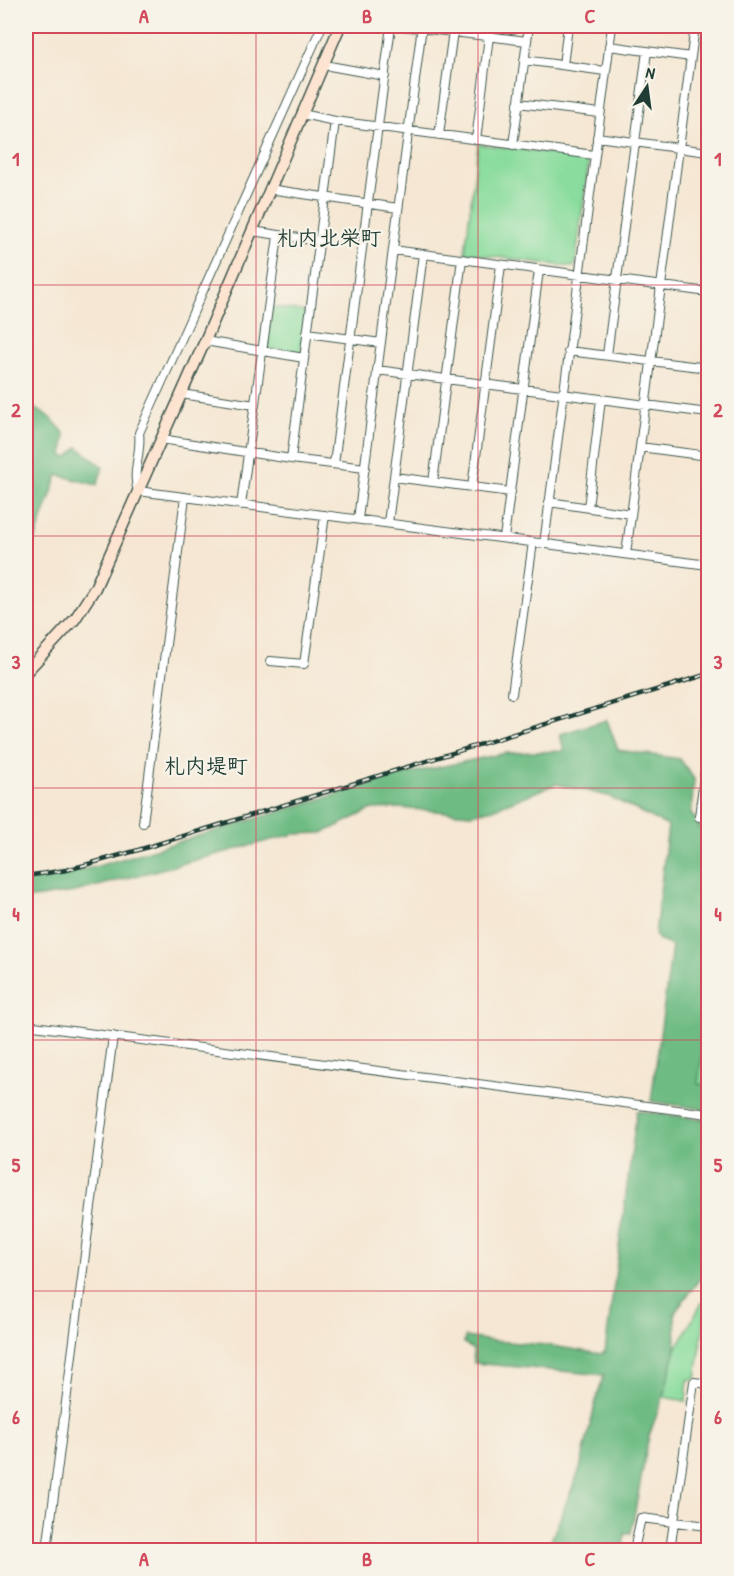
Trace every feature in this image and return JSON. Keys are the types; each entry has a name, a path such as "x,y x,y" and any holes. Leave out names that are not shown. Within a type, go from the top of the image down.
{"street":[{"path":"138,491 135,483 141,444 139,433 322,26"},
{"path":"26,672 75,619 95,588 205,341 340,26"},
{"path":"334,464 391,26"},
{"path":"403,26 527,41"},
{"path":"513,145 529,26"},
{"path":"562,65 568,26"},
{"path":"544,544 612,26"},
{"path":"626,554 695,26"},
{"path":"358,519 422,27"},
{"path":"439,135 453,31"},
{"path":"476,140 489,36"},
{"path":"609,46 691,57"},
{"path":"607,355 647,51"},
{"path":"524,60 605,71"},
{"path":"324,64 385,76"},
{"path":"518,102 600,114"},
{"path":"302,114 335,121 594,155"},
{"path":"291,459 335,121"},
{"path":"597,137 708,152"},
{"path":"269,189 398,208"},
{"path":"252,231 319,242"},
{"path":"241,504 278,236"},
{"path":"393,250 708,292"},
{"path":"388,523 423,254"},
{"path":"433,482 462,259"},
{"path":"472,487 501,265"},
{"path":"504,538 540,270"},
{"path":"568,351 706,368 708,323"},
{"path":"308,333 381,344"},
{"path":"205,341 304,358"},
{"path":"377,370 708,412"},
{"path":"181,394 255,405"},
{"path":"588,508 601,399"},
{"path":"162,439 365,468"},
{"path":"639,447 708,456"},
{"path":"394,477 511,492"},
{"path":"138,491 708,565"},
{"path":"143,823 185,497"},
{"path":"549,502 631,514"},
{"path":"270,661 304,664 325,515"},
{"path":"512,694 533,542"},
{"path":"708,747 699,817 708,818"},
{"path":"26,1025 708,1114"},
{"path":"47,1551 113,1036"},
{"path":"670,1551 694,1382 708,1384"},
{"path":"634,1551 641,1518 708,1525 705,1551"}],"green space":[{"path":"478,144 588,158 573,267 465,253"},
{"path":"272,307 306,312 299,353 268,349 266,346"},
{"path":"26,407 48,416 65,434 63,456 68,457 78,447 103,467 97,485 58,475 26,565"},
{"path":"607,720 618,750 680,759 694,779 691,814 698,822 698,826 708,832 708,1002 698,1084 708,1085 708,1110 651,1101 672,946 659,940 655,934 668,826 608,796 556,784 493,809 471,814 400,808 372,809 323,833 294,834 75,892 26,899 26,880 41,879 98,866 401,775 506,753 564,751 560,734"},
{"path":"708,1002 708,1085 698,1084"},
{"path":"637,1111 708,1120 708,1268 675,1312 676,1349 663,1397 649,1436 631,1533 625,1533 623,1546 608,1544 606,1550 547,1550 580,1469 604,1375 474,1363 473,1350 464,1343 465,1337 546,1345 601,1354 605,1352"},
{"path":"708,1292 696,1379 688,1380 686,1401 663,1397 676,1349"}],"railway":[{"path":"26,876 67,870 135,851 708,674"}],"district":[{"name":"札内北栄町","path":"329,238"},
{"name":"札内堤町","path":"206,766"}]}
